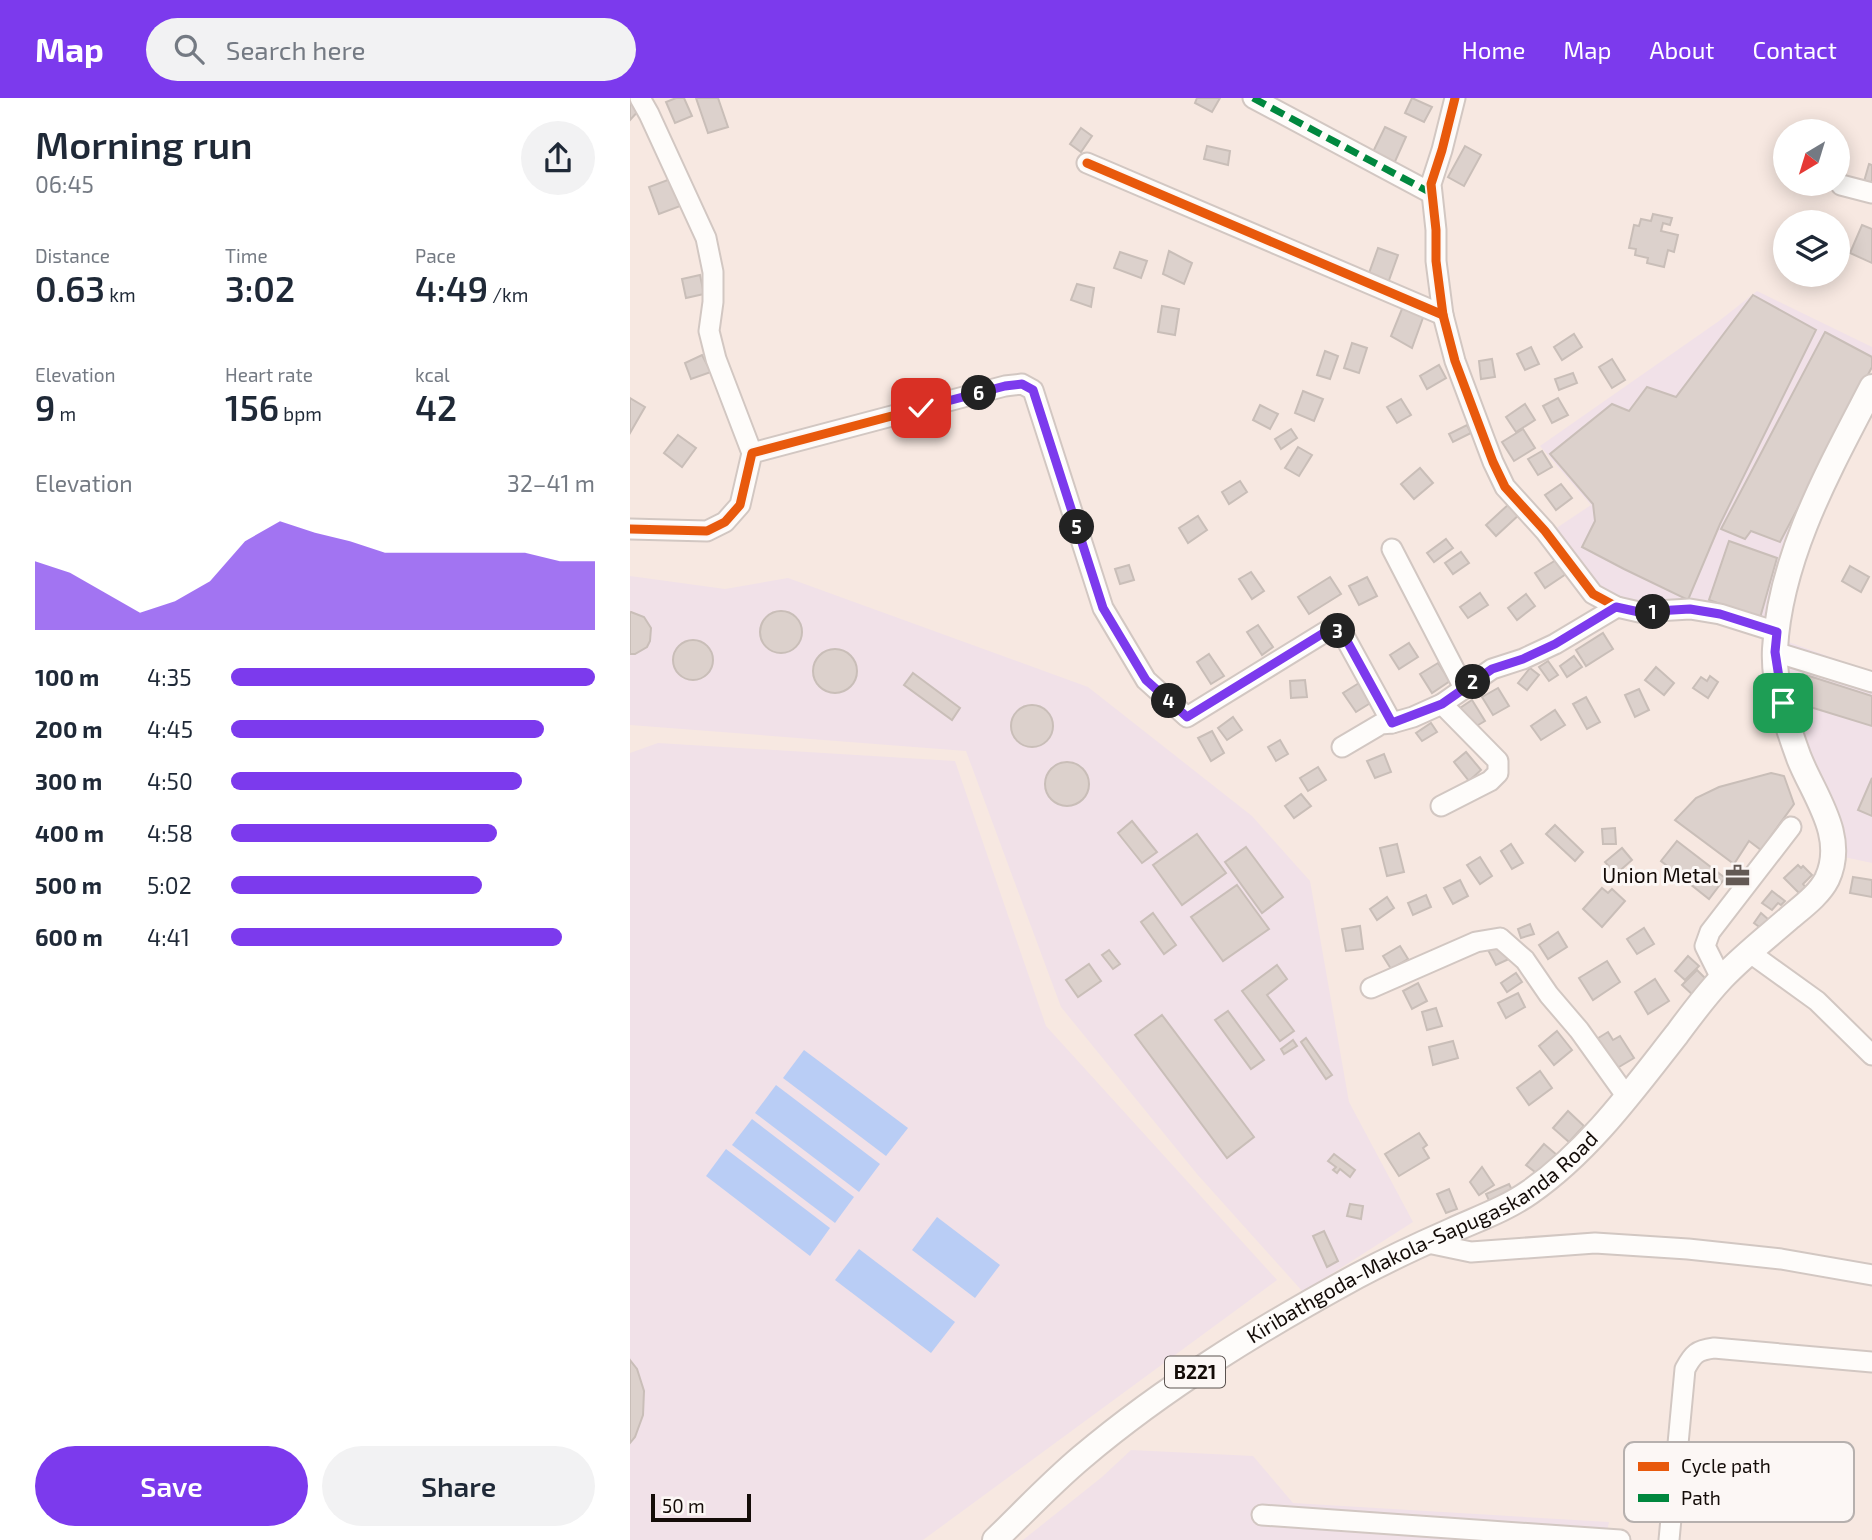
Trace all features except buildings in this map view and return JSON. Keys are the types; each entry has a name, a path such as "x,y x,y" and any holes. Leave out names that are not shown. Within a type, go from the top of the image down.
{"main road":[{"name":"Kiribathgoda-Makola-Sapugaskanda Road","path":"995,1540 1079,1459 1175,1385 1231,1348 1387,1260 1504,1208 1559,1170 1627,1097 1721,978 1824,885 1830,873 1833,856 1832,837 1826,816 1801,763 1790,732 1780,692 1776,642 1780,606 1805,525 1872,387"}],"street":[{"path":"630,530 707,531 725,522 740,505 752,453 716,359 709,331 713,272 706,238 640,98"},
{"path":"1253,98 1431,193"},
{"path":"1455,98 1431,184 1443,316 1464,385 1505,487 1545,531 1593,594 1616,607 1639,612 1690,609 1720,614 1776,642 1872,682"},
{"path":"1087,163 1443,316"},
{"path":"1850,187 1872,193"},
{"path":"752,453 1005,386 1022,384 1033,390 1103,608 1146,680 1187,717 1330,629 1342,632 1392,723"},
{"path":"1392,549 1464,688"},
{"path":"1342,747 1381,724 1392,723 1442,704 1492,669 1523,659 1555,644 1616,607"},
{"path":"1441,806 1490,781 1498,773 1498,761 1442,704"},
{"path":"1721,978 1705,946 1710,932 1791,827"},
{"path":"1371,988 1476,943 1500,938 1525,960 1549,995 1580,1030 1627,1097"},
{"path":"1749,952 1817,1000 1872,1055"},
{"path":"1423,1242 1471,1252 1595,1243 1688,1248 1781,1259 1872,1275"},
{"path":"1679,1442 1685,1369 1692,1357 1702,1349 1872,1362"},
{"path":"1262,1515 1620,1540"},
{"path":"1670,1540 1672,1522"}],"shaded area":[{"path":"1757,291 1872,347 1872,368 1797,516 1767,622 1608,601 1552,531 1591,505 1540,446 1719,321"},
{"path":"630,576 725,589 788,578 1088,687 1252,816 1310,881 1349,1102 1413,1222 1303,1292 1197,1174 1061,1007 966,751 630,725"},
{"path":"1783,640 1872,672 1872,863 1844,857 1784,674"},
{"path":"658,743 955,761 1046,1026 1277,1280 923,1540 630,1540 630,753"},
{"path":"1131,1450 1253,1456 1293,1503 1609,1522 1605,1540 1023,1540 1102,1477"}],"water":[{"path":"804,1050 908,1128 886,1156 783,1078"},
{"path":"776,1085 880,1164 859,1192 755,1113"},
{"path":"752,1119 854,1197 835,1223 732,1145"},
{"path":"726,1149 830,1228 810,1256 706,1176"},
{"path":"937,1217 1000,1265 975,1298 912,1250"},
{"path":"859,1249 955,1322 931,1353 835,1280"}],"marked path":[{"path":"1253,98 1431,193"}],"cycle path":[{"path":"1455,98 1431,184 1436,261 1443,315 1455,361 1505,487 1545,531 1593,594 1617,607 1639,612 1690,609 1720,614 1777,632"},
{"path":"1087,163 1443,315"},
{"path":"630,529 707,531 725,522 740,505 752,453 1005,386 1022,384 1033,390 1103,608 1146,680 1187,717 1330,629 1342,632 1392,723"}],"place":[{"name":"Union Metal","path":"1738,876"}],"route":[{"path":"921,408 1005,386 1022,384 1033,390 1103,608 1146,680 1187,717 1330,629 1342,632 1392,723 1442,704 1492,669 1523,659 1555,644 1616,607 1639,612 1690,609 1720,614 1777,632 1775,652 1783,703"}]}
